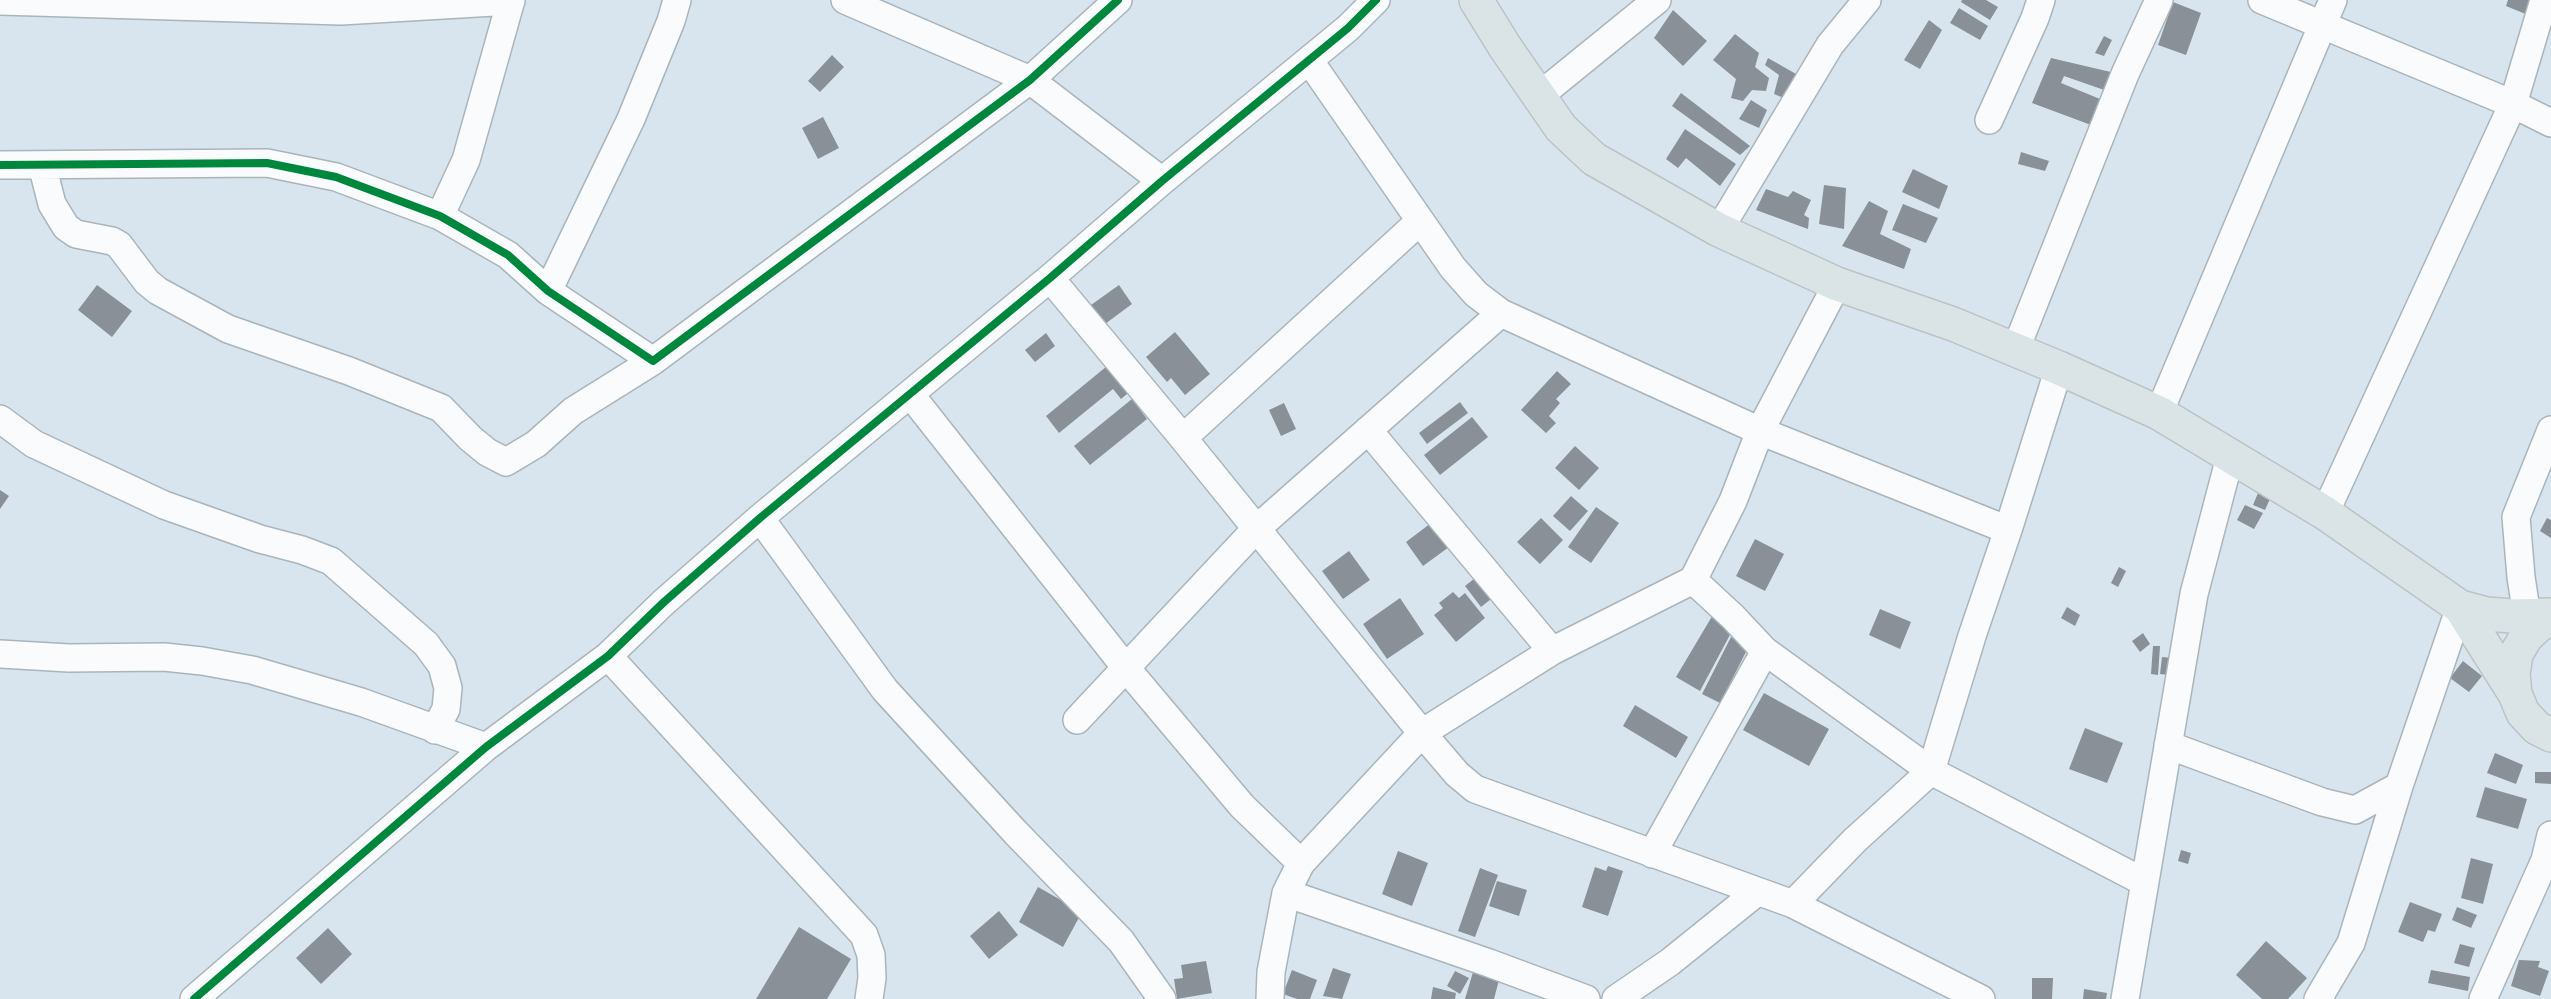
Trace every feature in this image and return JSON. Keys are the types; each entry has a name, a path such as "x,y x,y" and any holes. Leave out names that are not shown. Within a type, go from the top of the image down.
{"main road":[{"path":"1476,0 1504,47 1561,128 1594,159 1719,230 1837,284 1953,324 2159,413 2325,513 2460,607 2486,614 2543,616 2541,623 2526,637 2516,654 2512,674 2515,694"},
{"path":"2460,607 2515,694 2523,713 2537,728 2551,735"}],"street":[{"path":"548,291 631,119 671,21 677,0"},
{"path":"845,0 1030,80 1162,181"},
{"path":"42,165 52,204 66,227 76,234 112,241 118,245 147,282 158,291 228,329 358,375 441,408 470,438 506,462 536,444 573,411 653,361 1030,80 1118,0"},
{"path":"194,999 486,747 608,656 664,602 760,518 1348,28 1376,0"},
{"path":"1539,96 1657,0"},
{"path":"1719,230 1830,45 1867,0"},
{"path":"1989,120 2041,0"},
{"path":"2016,351 2124,74 2158,0"},
{"path":"2262,0 2328,12 2551,123"},
{"path":"2325,513 2513,104 2544,0"},
{"path":"0,1 341,11 511,1 466,160 440,216"},
{"path":"2159,413 2328,12"},
{"path":"1309,60 1453,268 1476,294 1501,312 1760,431 2008,530"},
{"path":"0,165 267,163 336,177 440,216 508,255 548,291 653,361"},
{"path":"1183,438 1420,221"},
{"path":"1050,278 1422,733 1457,774 1475,789 1792,904 1981,999"},
{"path":"1270,999 1271,972 1286,893 1301,863 1422,733 1552,651 1693,580 1733,501 1760,431 1837,284"},
{"path":"1077,720 1256,530 1501,312"},
{"path":"1792,904 1855,840 1931,771 2059,368"},
{"path":"910,394 1126,668 1242,806 1301,863"},
{"path":"0,419 34,444 164,505 260,539 332,561 426,644 442,666 448,688 446,709 435,730"},
{"path":"1368,430 1552,651"},
{"path":"2543,616 2521,577 2516,517 2551,430"},
{"path":"2125,999 2194,594 2230,457"},
{"path":"760,518 885,690 1016,833 1121,941 1162,999"},
{"path":"1693,580 1766,651 1931,771 2144,882"},
{"path":"2318,999 2351,943 2399,786 2460,607"},
{"path":"1652,854 1766,651"},
{"path":"0,654 69,658 164,657 202,661 293,681 361,702 486,747"},
{"path":"608,656 864,935 871,955 872,978 869,999"},
{"path":"2168,745 2322,802 2355,810 2399,786"},
{"path":"2483,999 2549,853"},
{"path":"1616,999 1670,962 1757,892"},
{"path":"1286,893 1586,999"}],"building":[{"path":"1962,0 1986,0 1998,7 1990,20 1961,2"},
{"path":"2508,0 2534,0 2528,15 2506,6"},
{"path":"2173,2 2201,13 2186,55 2158,45"},
{"path":"1959,8 1988,26 1980,40 1950,23"},
{"path":"1673,10 1707,41 1683,66 1654,38"},
{"path":"1929,20 1942,30 1920,69 1904,60"},
{"path":"1735,34 1759,53 1755,67 1769,78 1766,91 1752,90 1743,101 1731,98 1736,79 1713,60"},
{"path":"2104,36 2112,40 2104,56 2095,53"},
{"path":"832,55 844,67 820,92 808,81"},
{"path":"1768,58 1796,74 1784,98 1774,94 1779,75 1765,65"},
{"path":"2051,58 2115,73 2107,91 2064,76 2061,83 2100,99 2091,125 2032,103"},
{"path":"1681,93 1750,146 1740,155 1672,106"},
{"path":"1751,100 1767,110 1759,128 1739,119"},
{"path":"823,117 839,148 818,159 802,128"},
{"path":"1685,129 1736,164 1720,186 1686,158 1678,168 1666,159"},
{"path":"2021,152 2049,161 2045,171 2018,164"},
{"path":"1913,169 1948,186 1939,209 1902,192"},
{"path":"1824,185 1846,188 1844,229 1819,224"},
{"path":"1766,189 1788,197 1793,191 1811,200 1804,215 1809,218 1808,229 1756,210"},
{"path":"1869,201 1888,211 1880,234 1911,249 1904,269 1842,246"},
{"path":"1903,204 1938,218 1926,243 1892,230"},
{"path":"97,285 132,311 112,337 78,310"},
{"path":"1119,285 1132,304 1105,324 1091,305"},
{"path":"1175,332 1210,374 1185,395 1171,378 1167,382 1146,357"},
{"path":"1046,333 1055,346 1035,362 1025,350"},
{"path":"1112,362 1133,389 1121,399 1113,389 1059,433 1046,416"},
{"path":"1557,371 1571,384 1556,399 1560,403 1549,416 1556,423 1546,433 1521,410"},
{"path":"1132,399 1147,419 1090,465 1074,446"},
{"path":"1460,402 1468,413 1427,444 1419,433"},
{"path":"1284,403 1296,429 1281,436 1269,410"},
{"path":"1472,417 1488,437 1440,475 1424,455"},
{"path":"1575,446 1599,468 1579,490 1555,468"},
{"path":"2261,486 2273,492 2265,510 2253,505"},
{"path":"0,490 9,496 0,509"},
{"path":"1571,496 1588,511 1570,531 1553,516"},
{"path":"2245,505 2263,513 2254,529 2237,520"},
{"path":"1596,507 1619,523 1591,563 1568,547"},
{"path":"1541,518 1563,540 1540,564 1517,542"},
{"path":"2547,518 2551,520 2551,538 2540,531"},
{"path":"1431,523 1449,547 1423,566 1406,542"},
{"path":"1755,539 1784,554 1765,591 1736,576"},
{"path":"1349,551 1370,580 1343,599 1322,571"},
{"path":"2119,567 2126,571 2118,587 2111,583"},
{"path":"1480,574 1496,595 1481,607 1465,586"},
{"path":"1453,592 1459,598 1465,593 1485,618 1456,642 1434,615 1443,608 1439,603"},
{"path":"1400,598 1424,634 1387,659 1363,624"},
{"path":"2067,607 2080,615 2075,626 2061,618"},
{"path":"1880,609 1911,622 1900,649 1869,635"},
{"path":"1714,613 1732,631 1700,691 1676,677"},
{"path":"2143,633 2150,644 2140,652 2132,641"},
{"path":"1731,637 1749,646 1720,703 1702,694"},
{"path":"2153,646 2160,646 2158,675 2151,674"},
{"path":"2162,657 2172,658 2170,675 2160,674"},
{"path":"2463,661 2482,676 2469,692 2450,678"},
{"path":"1764,693 1829,729 1809,766 1743,730"},
{"path":"1635,705 1688,737 1676,758 1623,726"},
{"path":"2085,728 2123,743 2107,783 2069,769"},
{"path":"2495,753 2523,765 2516,784 2487,773"},
{"path":"2535,772 2551,772 2551,784 2535,783"},
{"path":"2485,787 2527,799 2518,829 2476,817"},
{"path":"2181,850 2191,853 2188,864 2178,861"},
{"path":"1398,851 1428,863 1412,906 1382,894"},
{"path":"2471,858 2493,864 2483,904 2461,898"},
{"path":"1608,866 1623,871 1608,916 1582,907 1595,867 1606,871"},
{"path":"1480,868 1498,875 1475,937 1458,931"},
{"path":"1497,881 1527,890 1519,916 1489,906"},
{"path":"1038,887 1082,912 1063,947 1019,922"},
{"path":"2410,902 2442,914 2435,932 2428,930 2423,942 2398,932"},
{"path":"2457,907 2477,915 2471,928 2452,920"},
{"path":"999,911 1018,935 989,959 970,936"},
{"path":"799,927 851,959 827,999 756,999"},
{"path":"328,928 352,954 321,984 296,958"},
{"path":"2266,941 2307,978 2288,999 2262,999 2236,975"},
{"path":"2460,944 2475,948 2469,967 2454,963"},
{"path":"2519,960 2540,961 2538,967 2549,971 2540,996 2511,986"},
{"path":"1206,961 1212,993 1177,999 1174,979 1183,978 1181,965"},
{"path":"1333,968 1351,974 1342,999 1323,996"},
{"path":"1292,970 1317,980 1310,999 1297,999 1283,994"},
{"path":"2431,970 2470,977 2468,991 2428,983"},
{"path":"1455,971 1469,978 1460,994 1447,986"},
{"path":"1473,972 1499,980 1494,999 1465,999"},
{"path":"2032,978 2053,978 2052,999 2032,999"},
{"path":"1433,987 1456,993 1455,999 1431,999"},
{"path":"2084,989 2107,993 2106,999 2083,999"}],"cycle path":[{"path":"0,165 267,163 336,177 440,216 508,255 548,291 653,361 1030,80 1118,0"},
{"path":"194,999 486,747 608,656 664,602 760,518 1348,28 1376,0"}]}
